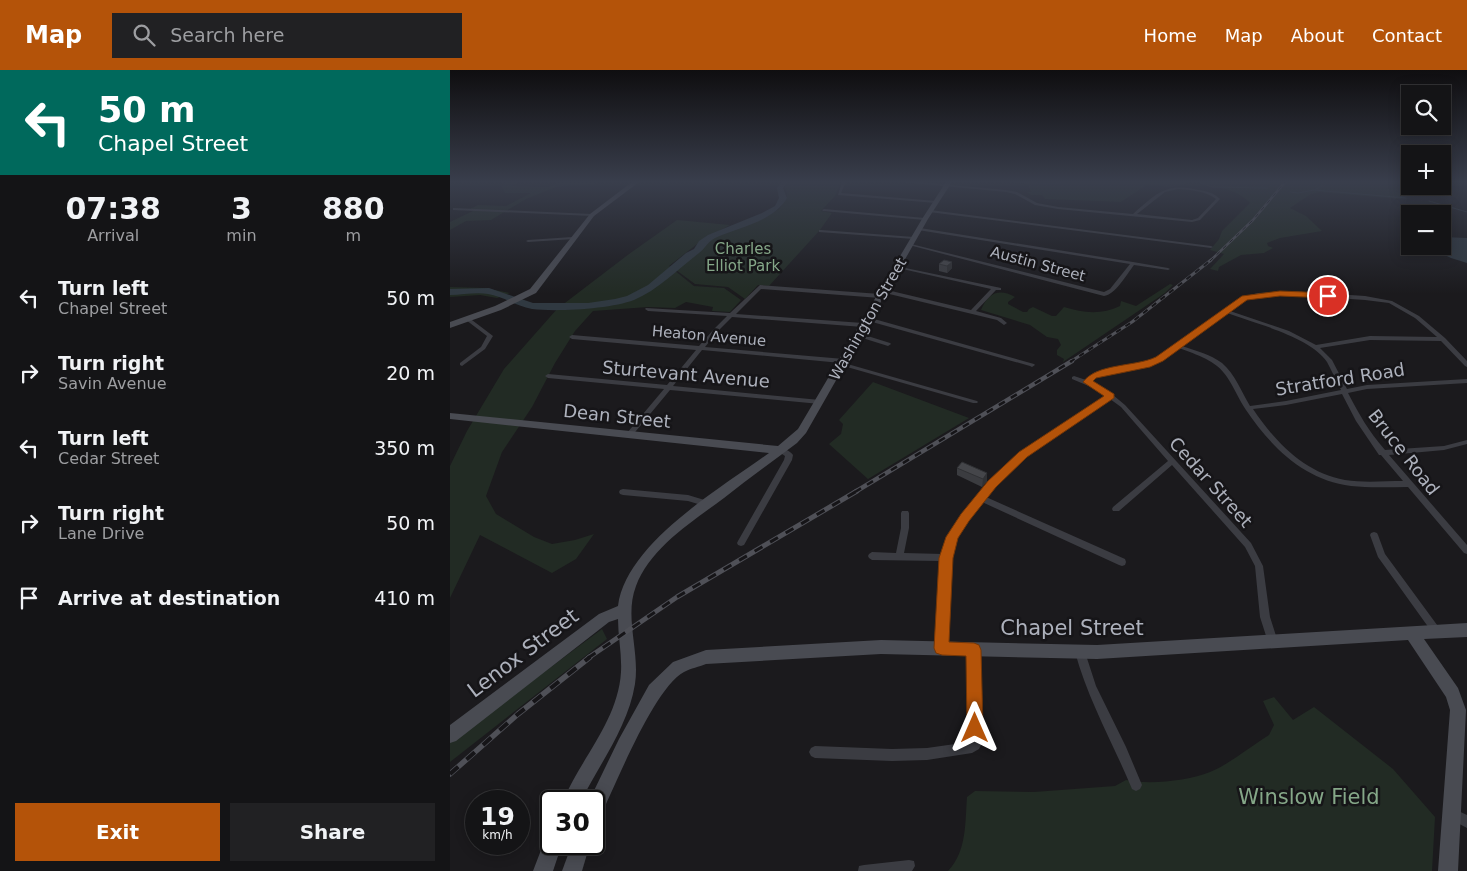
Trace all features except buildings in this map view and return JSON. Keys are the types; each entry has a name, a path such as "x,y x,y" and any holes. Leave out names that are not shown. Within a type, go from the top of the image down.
{"main road":[{"path":"450,325 533,291 588,219"},
{"name":"Washington Street","path":"578,790 614,724 627,686 629,657 625,609 629,587 644,559 660,542 802,431 925,219"},
{"name":"Dean Street","path":"450,416 780,450"},
{"name":"Lenox Street","path":"450,735 604,618 625,609"},
{"name":"Chapel Street","path":"604,790 624,745 648,702 663,680 678,666 696,659 864,647 1080,652 1467,630"},
{"path":"1411,633 1452,693 1458,710 1460,818 1448,871"},
{"path":"543,871 549,855"},
{"path":"572,871 577,855"}],"street":[{"path":"967,219 1211,247"},
{"path":"920,229 1168,269"},
{"name":"Austin Street","path":"821,231 912,242 1108,294 1133,263"},
{"path":"528,241 572,238"},
{"path":"898,267 997,289 972,312"},
{"path":"628,434 700,348 760,287 882,293 972,312 1004,322"},
{"path":"1087,382 1097,373 1146,365 1178,346 1225,310 1245,298 1274,294 1380,300 1406,310 1443,339 1467,365"},
{"path":"648,309 708,311 865,322 1032,365"},
{"name":"Bruce Road","path":"1225,310 1287,332 1315,347 1329,360 1359,421 1382,453 1467,552"},
{"path":"462,364 483,348 490,336 468,319"},
{"path":"858,335 888,344"},
{"name":"Heaton Avenue","path":"572,337 843,362 976,402"},
{"path":"1315,347 1370,338 1443,339"},
{"path":"1178,346 1209,359 1225,370 1248,408 1285,454 1315,473 1344,483 1408,484"},
{"name":"Sturtevant Avenue","path":"548,376 820,402"},
{"name":"Cedar Street","path":"1074,378 1087,382 1111,396 1139,424 1254,553 1259,566 1265,617 1273,642"},
{"name":"Stratford Road","path":"1248,408 1389,384 1467,381"},
{"path":"942,648 946,558 952,537 981,498 1007,469 1023,455 1111,396"},
{"path":"1382,453 1444,448 1467,442"},
{"path":"741,543 788,460 789,455 780,450"},
{"path":"1116,509 1172,461"},
{"path":"623,492 688,498 708,504"},
{"path":"981,498 1122,562"},
{"path":"899,557 906,513"},
{"path":"1374,535 1381,555 1437,632"},
{"path":"872,556 946,558"},
{"path":"815,752 901,755 972,748 975,745 976,712 974,650"},
{"path":"1080,652 1088,684 1124,756 1136,785"},
{"path":"864,871 909,866"}],"green space":[{"path":"455,219 492,219 466,221 450,230 450,222"},
{"name":"Charles Elliot Park","path":"758,219 827,219 769,286 758,285 745,299 728,287 695,284 676,270 712,238"},
{"path":"1234,219 1310,219 1322,231 1280,238 1267,243 1268,246 1273,248 1264,253 1241,255 1219,267 1218,271 1210,269 1224,254 1210,250 1219,239 1222,231"},
{"path":"677,220 730,225 701,241 669,266 694,286 724,288 741,300 730,312 712,311 713,307 686,302 675,308 648,307 593,311 575,331 555,363 532,407 502,452 486,496 496,514 534,537 552,544 594,534 576,559 552,573 480,535 450,598 450,466 467,431 504,369 557,309"},
{"path":"1170,284 1173,285 1165,293 1063,362 1064,359 1057,355 1057,350 1061,345 1058,339 1047,337 1030,325 981,310 991,296 1004,293 1015,297 1008,304 1023,312 1027,312 1033,307 1056,316 1064,307 1085,312 1099,312 1120,306 1121,301 1136,306"},
{"path":"450,287 484,288 510,293 497,298 480,295 450,297"},
{"path":"873,382 969,418 868,479 829,444 841,434 843,424 839,420"},
{"path":"602,629 607,639 450,762 450,742"},
{"name":"Winslow Field","path":"1274,697 1293,720 1314,707 1393,769 1435,817 1432,871 948,871 959,855 962,846 967,797 975,791 1034,792 1115,786 1126,780 1146,782 1168,781 1201,775 1224,765 1269,735 1274,725 1263,701"}],"shaded area":[{"path":"1451,237 1467,238 1467,263 1445,255 1451,255"}],"waterway":[{"path":"450,292 489,291 532,306 588,306 616,302 630,298 651,287 689,255 697,251 702,243 711,237 754,219"}],"railway":[{"path":"1210,261 1254,219"},
{"path":"1070,362 1132,322 1211,260"},
{"path":"855,492 1072,361"},
{"path":"588,658 677,597 857,491"},
{"path":"450,774 518,714 590,657"}],"route":[{"path":"975,728 974,650 942,648 946,558 952,537 965,517 992,484 1023,455 1111,396 1104,390 1087,382 1092,376 1097,373 1146,365 1160,359 1225,310 1245,298 1280,293 1328,296"}]}
